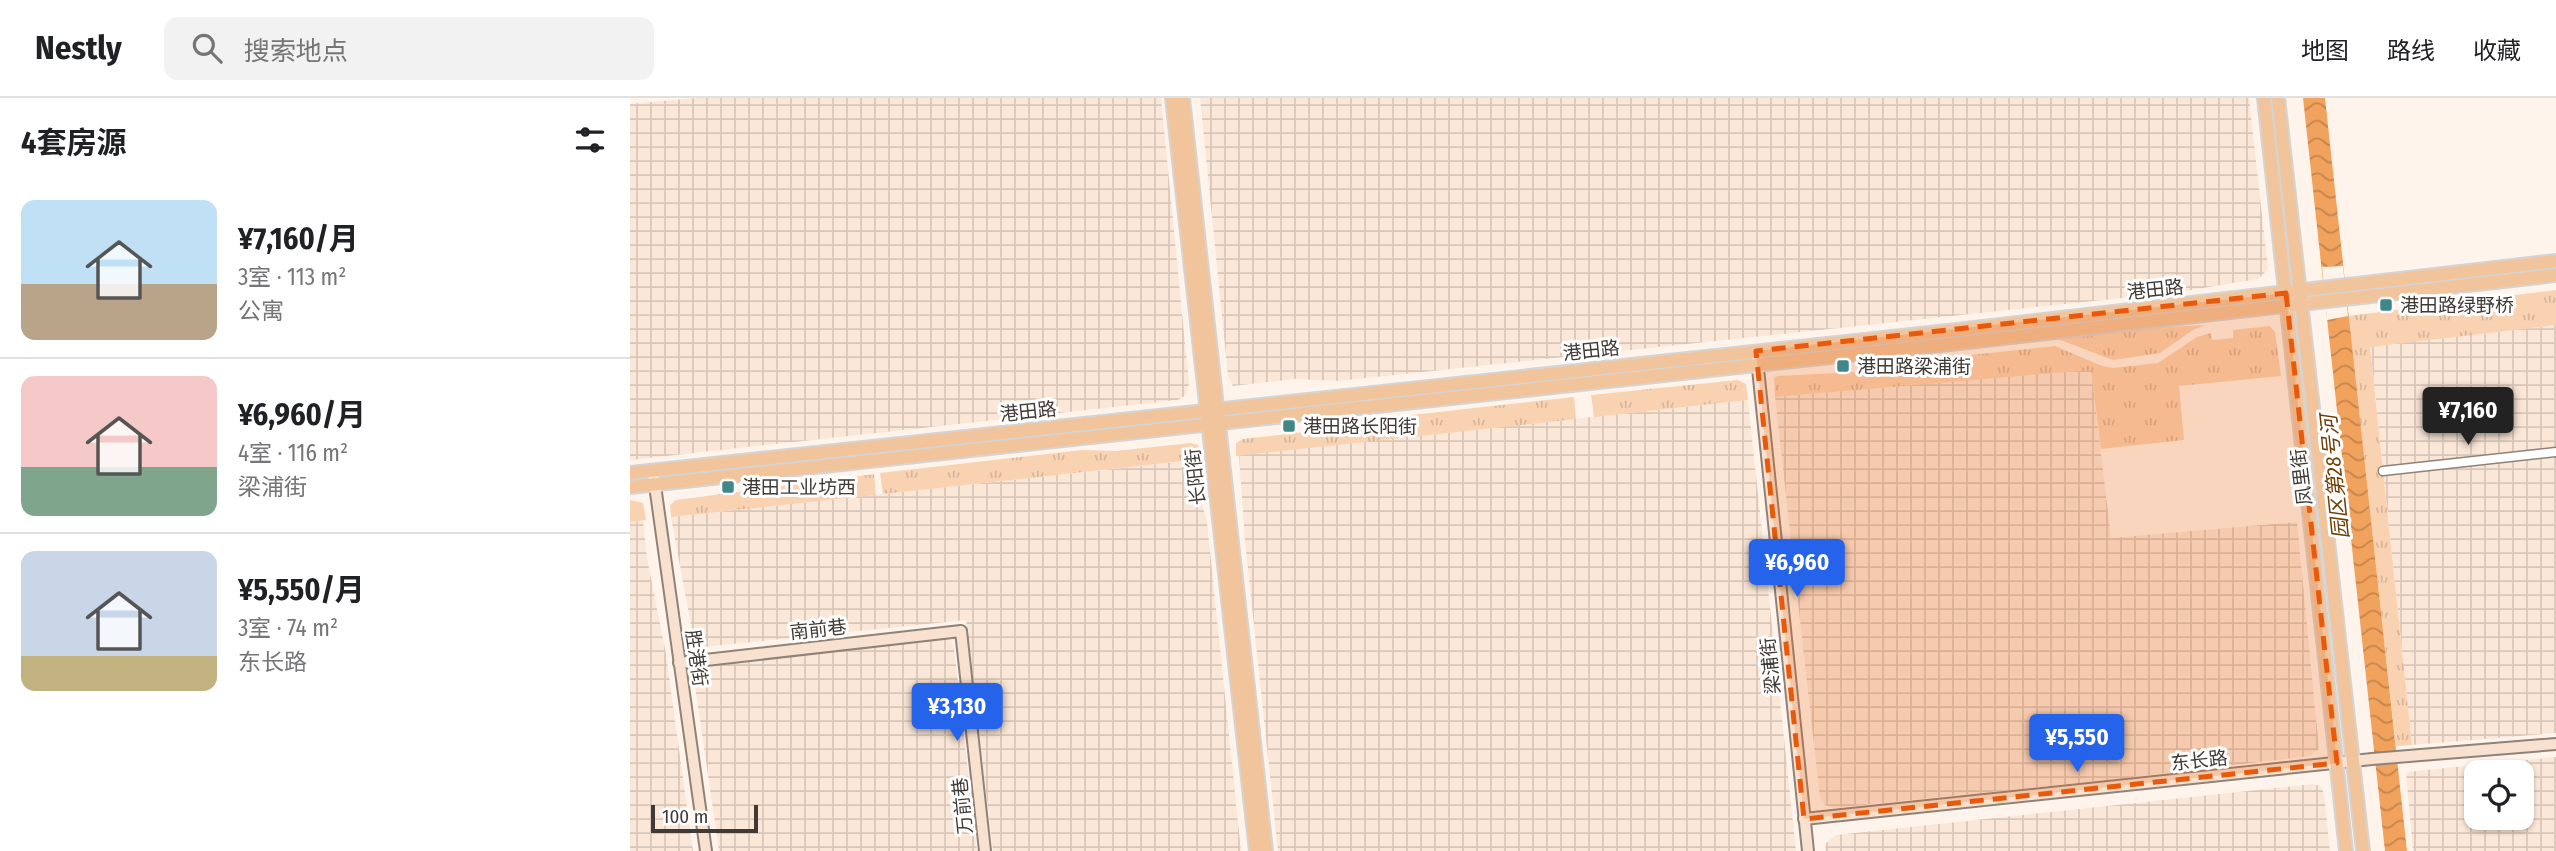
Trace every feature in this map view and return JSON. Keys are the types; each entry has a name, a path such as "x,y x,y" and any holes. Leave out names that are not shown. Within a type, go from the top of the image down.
{"main road":[{"name":"长阳街","path":"1172,98 1266,851"},
{"name":"长阳街","path":"1183,98 1256,851"},
{"name":"凤里街","path":"2264,98 2346,851"},
{"name":"凤里街","path":"2278,98 2363,851"},
{"name":"港田路","path":"1756,358 2345,284 2556,261"},
{"name":"港田路","path":"630,473 654,477 1756,358 2301,305 2556,275"},
{"name":"港田路","path":"630,487 654,477"}],"street":[{"name":"梁浦街","path":"1756,358 1808,851"},
{"path":"2383,471 2556,452"},
{"name":"胜港街","path":"654,477 706,851"},
{"name":"南前巷","path":"679,663 961,631"},
{"name":"万前巷","path":"961,631 985,851"},
{"name":"东长路","path":"1804,818 2372,759 2556,744"}],"highlighted area":[{"path":"2286,293 2337,763 1804,819 1756,351"}],"shaded area":[{"path":"695,98 1161,98 1189,384 1186,395 1178,400 630,460 630,104"},
{"path":"1200,98 2249,98 2268,269 2258,279 2179,292 1338,381 1295,379 1233,386 1228,376"},
{"path":"2556,325 2556,733 2412,745 2370,346"},
{"path":"2091,369 2111,538 2297,522 2319,749 2310,756 2109,780 1833,808 1825,805 1820,798 1775,397"},
{"path":"1748,400 1796,851 1278,851 1245,541 1239,455"},
{"path":"1196,460 1200,497 1207,522 1241,851 993,851 966,620 703,647 694,641 671,517"},
{"path":"643,521 647,558 666,654 693,851 630,851 630,522"},
{"path":"943,638 951,641 954,648 977,851 719,851 694,679 701,666"},
{"path":"2556,757 2556,851 2413,851 2406,772 2464,766 2464,830 2534,830 2534,760 2526,760"},
{"path":"2313,784 2320,786 2324,793 2330,851 1825,851 1826,843 1836,835"}],"green space":[{"path":"2556,290 2556,325 2370,347 2412,745 2396,746 2348,316"},
{"path":"2205,325 2160,353 2113,360 2055,338 2146,328"},
{"path":"2270,326 2275,332 2281,376 2179,386 2184,440 2101,449 2091,370 1775,397 1774,378 1778,376 1857,372 1888,364 2055,346 2113,368 2158,363 2197,337 2211,333 2212,340 2233,338 2233,330"},
{"path":"1738,380 1746,384 1748,400 1594,417 1591,395"},
{"path":"1574,397 1576,419 1236,456 1236,443 1243,439 1304,432 1340,423"},
{"path":"1190,443 1198,445 1202,459 883,494 880,473 1083,450 1116,451"},
{"path":"874,474 876,495 671,517 670,505 676,500"},
{"path":"630,500 643,503 646,520 630,522"}],"water":[{"path":"2303,98 2325,98 2407,851 2385,851"}],"pier":[{"path":"2343,266 2348,316 2327,320 2322,267"}],"place":[{"name":"港田路绿野桥","path":"2386,305"},
{"name":"港田路梁浦街","path":"1843,366"},
{"name":"港田路长阳街","path":"1289,426"},
{"name":"港田工业坊西","path":"728,487"}],"water label":[{"name":"园区第28号河","path":"2335,477"}]}
